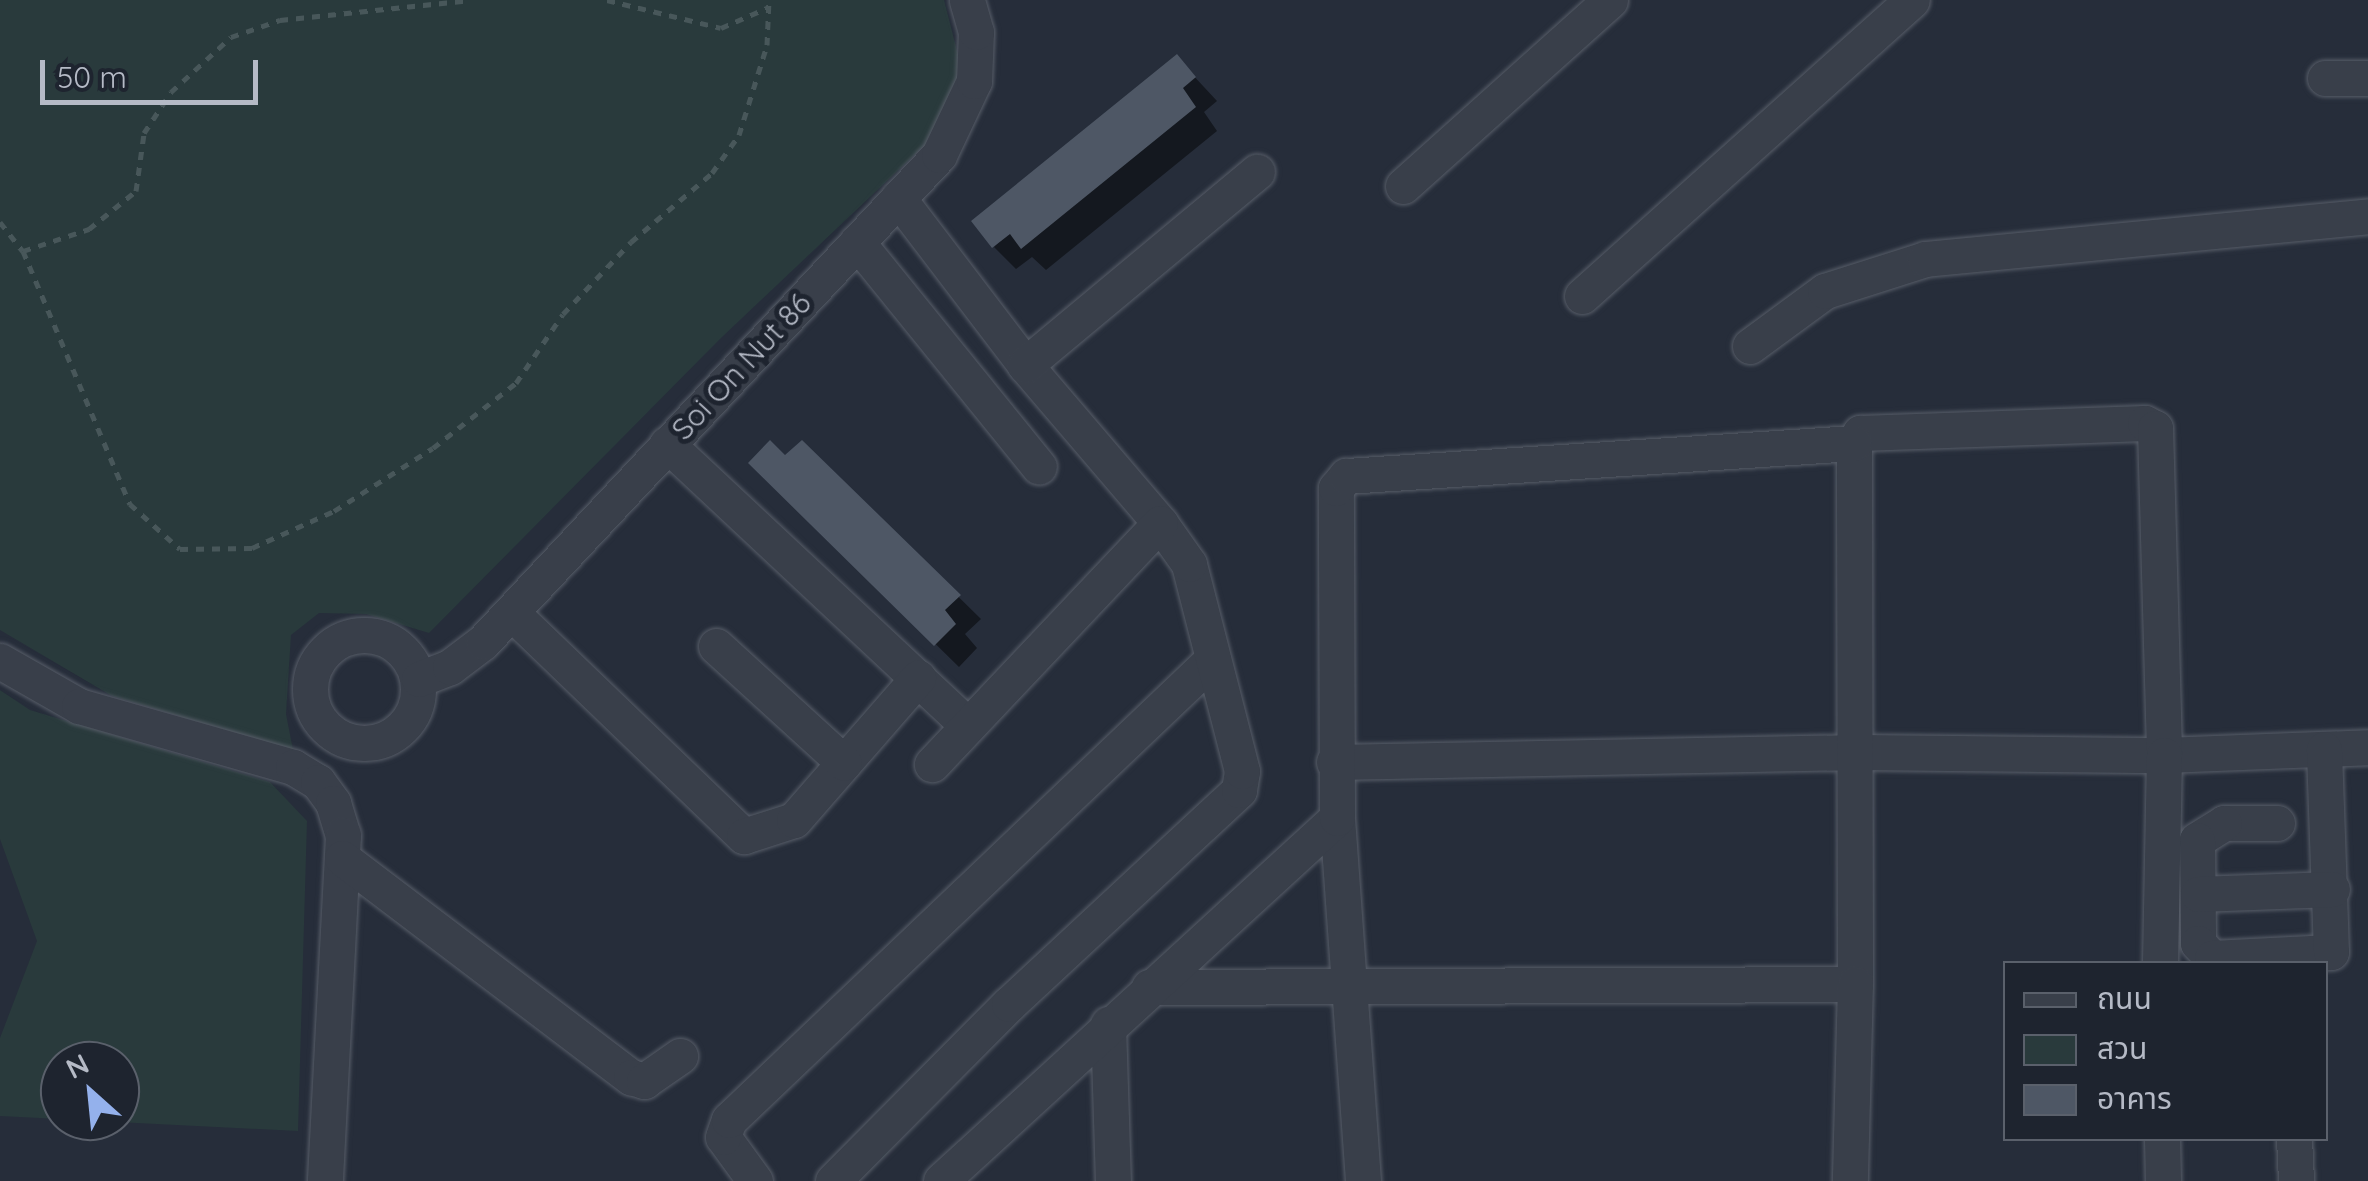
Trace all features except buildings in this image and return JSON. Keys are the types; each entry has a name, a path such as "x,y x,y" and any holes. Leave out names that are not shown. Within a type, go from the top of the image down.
{"street":[{"name":"Soi On Nut 86","path":"419,679 450,668 512,613 939,155 974,81 976,32 967,0"},
{"path":"1403,186 1610,0"},
{"path":"1582,296 1912,0"},
{"path":"2324,78 2368,78"},
{"path":"1025,365 1257,172"},
{"path":"833,1181 1009,1004 1239,790 1242,772 1189,564 1160,523 1025,365 898,198"},
{"path":"1750,346 1825,291 1925,258 2368,216"},
{"path":"857,242 1039,467"},
{"path":"1850,1181 1859,752 1854,443 1860,433 2145,423 2155,428 2164,756 2160,961"},
{"path":"1363,1181 1334,762 1336,488 1346,476 1854,443"},
{"path":"667,444 966,724"},
{"path":"932,764 1160,523"},
{"path":"512,613 744,836 794,820 918,678"},
{"path":"716,646 844,763"},
{"path":"754,1181 723,1137 729,1120 1213,658"},
{"path":"0,661 79,706 293,767 318,782 333,803 342,858 326,1181"},
{"path":"1334,762 1859,752 2164,756 2368,747"},
{"path":"2277,823 2224,823 2204,830 2197,840 2198,943 2212,958 2324,956 2335,944 2324,748"},
{"path":"941,1181 1337,818"},
{"path":"342,858 631,1076 644,1081 680,1056"},
{"path":"2198,894 2332,889"},
{"path":"1149,988 1854,984"},
{"path":"1108,1024 1113,1181"},
{"path":"2162,1141 2163,1181"},
{"path":"2294,1141 2296,1181"}],"path":[{"path":"23,250 89,229 125,203 136,191 144,133 171,92 231,38 280,20 469,0"},
{"path":"0,222 23,250 130,504 180,549 252,548 334,512 433,448 516,383 563,314 630,242 712,173 739,136 768,45 769,4 722,28 608,0"}],"green space":[{"path":"0,0 944,0 963,74 926,144 721,338 429,633 366,614 319,613 291,635 286,714 293,750 112,696 0,630"},
{"path":"0,690 30,710 270,782 307,821 298,1131 140,1123 140,1041 40,1041 40,1118 0,1116 0,1038 37,941 0,839"}]}
